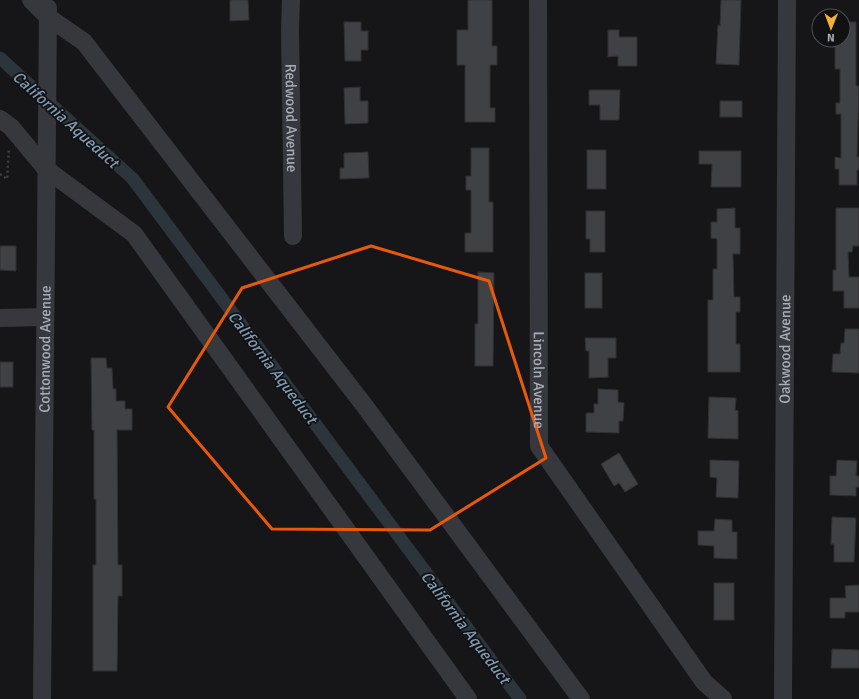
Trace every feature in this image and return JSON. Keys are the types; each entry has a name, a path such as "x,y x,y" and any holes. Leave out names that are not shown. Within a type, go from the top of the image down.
{"street":[{"path":"31,0 48,8 84,42 364,405 581,699"},
{"name":"Redwood Avenue","path":"291,0 290,29 293,236"},
{"name":"Lincoln Avenue","path":"538,0 539,446 704,682 723,699"},
{"name":"Oakwood Avenue","path":"783,699 787,0"},
{"name":"Cottonwood Avenue","path":"42,699 48,8"},
{"path":"0,119 11,127 46,169 134,234 468,699"},
{"path":"0,318 45,317"}],"path":[{"path":"0,174 7,179 9,146"}],"highlighted area":[{"path":"371,246 489,281 546,458 430,530 272,529 168,407 242,288"}],"building":[{"path":"230,0 248,0 249,20 230,21"},
{"path":"468,0 492,0 492,46 497,46 497,65 490,65 490,108 495,108 495,122 465,122 465,65 457,65 457,30 468,30"},
{"path":"721,0 741,0 739,65 716,64"},
{"path":"344,22 361,22 361,31 368,31 368,50 361,50 361,61 345,61"},
{"path":"851,22 856,22 856,86 859,86 857,157 859,157 859,170 857,170 857,185 839,185 839,169 835,169 835,157 841,158 841,114 836,114 836,103 840,103 840,69 835,69 835,48 851,48"},
{"path":"608,30 619,30 619,37 637,37 637,66 618,66 618,56 608,57"},
{"path":"360,87 360,101 368,101 368,123 345,124 344,88"},
{"path":"589,90 620,90 619,120 600,120 600,105 589,105"},
{"path":"720,101 742,101 742,117 720,117"},
{"path":"471,148 489,148 489,202 493,202 493,252 465,252 465,233 471,233 471,190 466,190 466,176 471,176"},
{"path":"587,150 606,150 606,189 587,189"},
{"path":"699,151 741,151 741,187 711,187 712,164 699,164"},
{"path":"368,152 369,178 340,179 340,168 344,168 344,153"},
{"path":"735,208 735,228 740,228 740,254 733,254 734,297 740,297 740,312 736,312 736,344 740,344 740,372 708,372 708,300 713,300 713,269 717,269 717,239 711,238 711,222 717,222 717,209"},
{"path":"836,208 859,208 859,246 853,246 852,252 848,252 849,277 859,277 859,308 844,308 844,291 833,291 833,270 836,270"},
{"path":"586,211 605,211 605,252 590,252 590,239 586,239"},
{"path":"0,246 16,246 16,271 0,270"},
{"path":"478,272 494,273 493,366 475,366 475,324 478,324"},
{"path":"585,273 602,273 602,308 585,308"},
{"path":"845,329 859,329 859,373 832,372 833,354 840,354 841,343 844,343"},
{"path":"585,338 616,338 616,358 608,358 608,377 589,378 589,351 586,351"},
{"path":"91,358 106,358 107,368 112,368 113,389 116,389 116,401 125,401 125,409 132,409 132,430 117,430 118,565 122,565 122,596 118,596 117,671 93,671 93,565 96,565 96,499 94,499 94,430 92,430"},
{"path":"0,362 13,362 13,387 0,387"},
{"path":"598,389 618,390 618,402 624,403 623,421 619,421 619,433 586,432 586,413 594,413 594,404 598,404"},
{"path":"709,397 736,398 735,410 738,411 738,439 708,438"},
{"path":"619,453 638,484 625,492 619,483 614,486 601,464"},
{"path":"710,460 739,461 738,498 716,497 717,478 710,477"},
{"path":"837,460 857,461 856,476 859,476 859,487 856,487 856,496 830,495 830,476 836,476"},
{"path":"832,517 856,518 854,562 834,562 834,544 831,544"},
{"path":"715,519 732,520 732,532 737,532 737,559 714,558 714,546 698,545 698,531 714,531"},
{"path":"714,583 734,583 734,620 714,620"},
{"path":"859,585 859,612 845,612 845,618 830,618 830,598 846,598 845,586"},
{"path":"832,649 859,650 859,668 831,668"}],"waterway":[{"name":"California Aqueduct","path":"0,58 133,179 520,699"}]}
